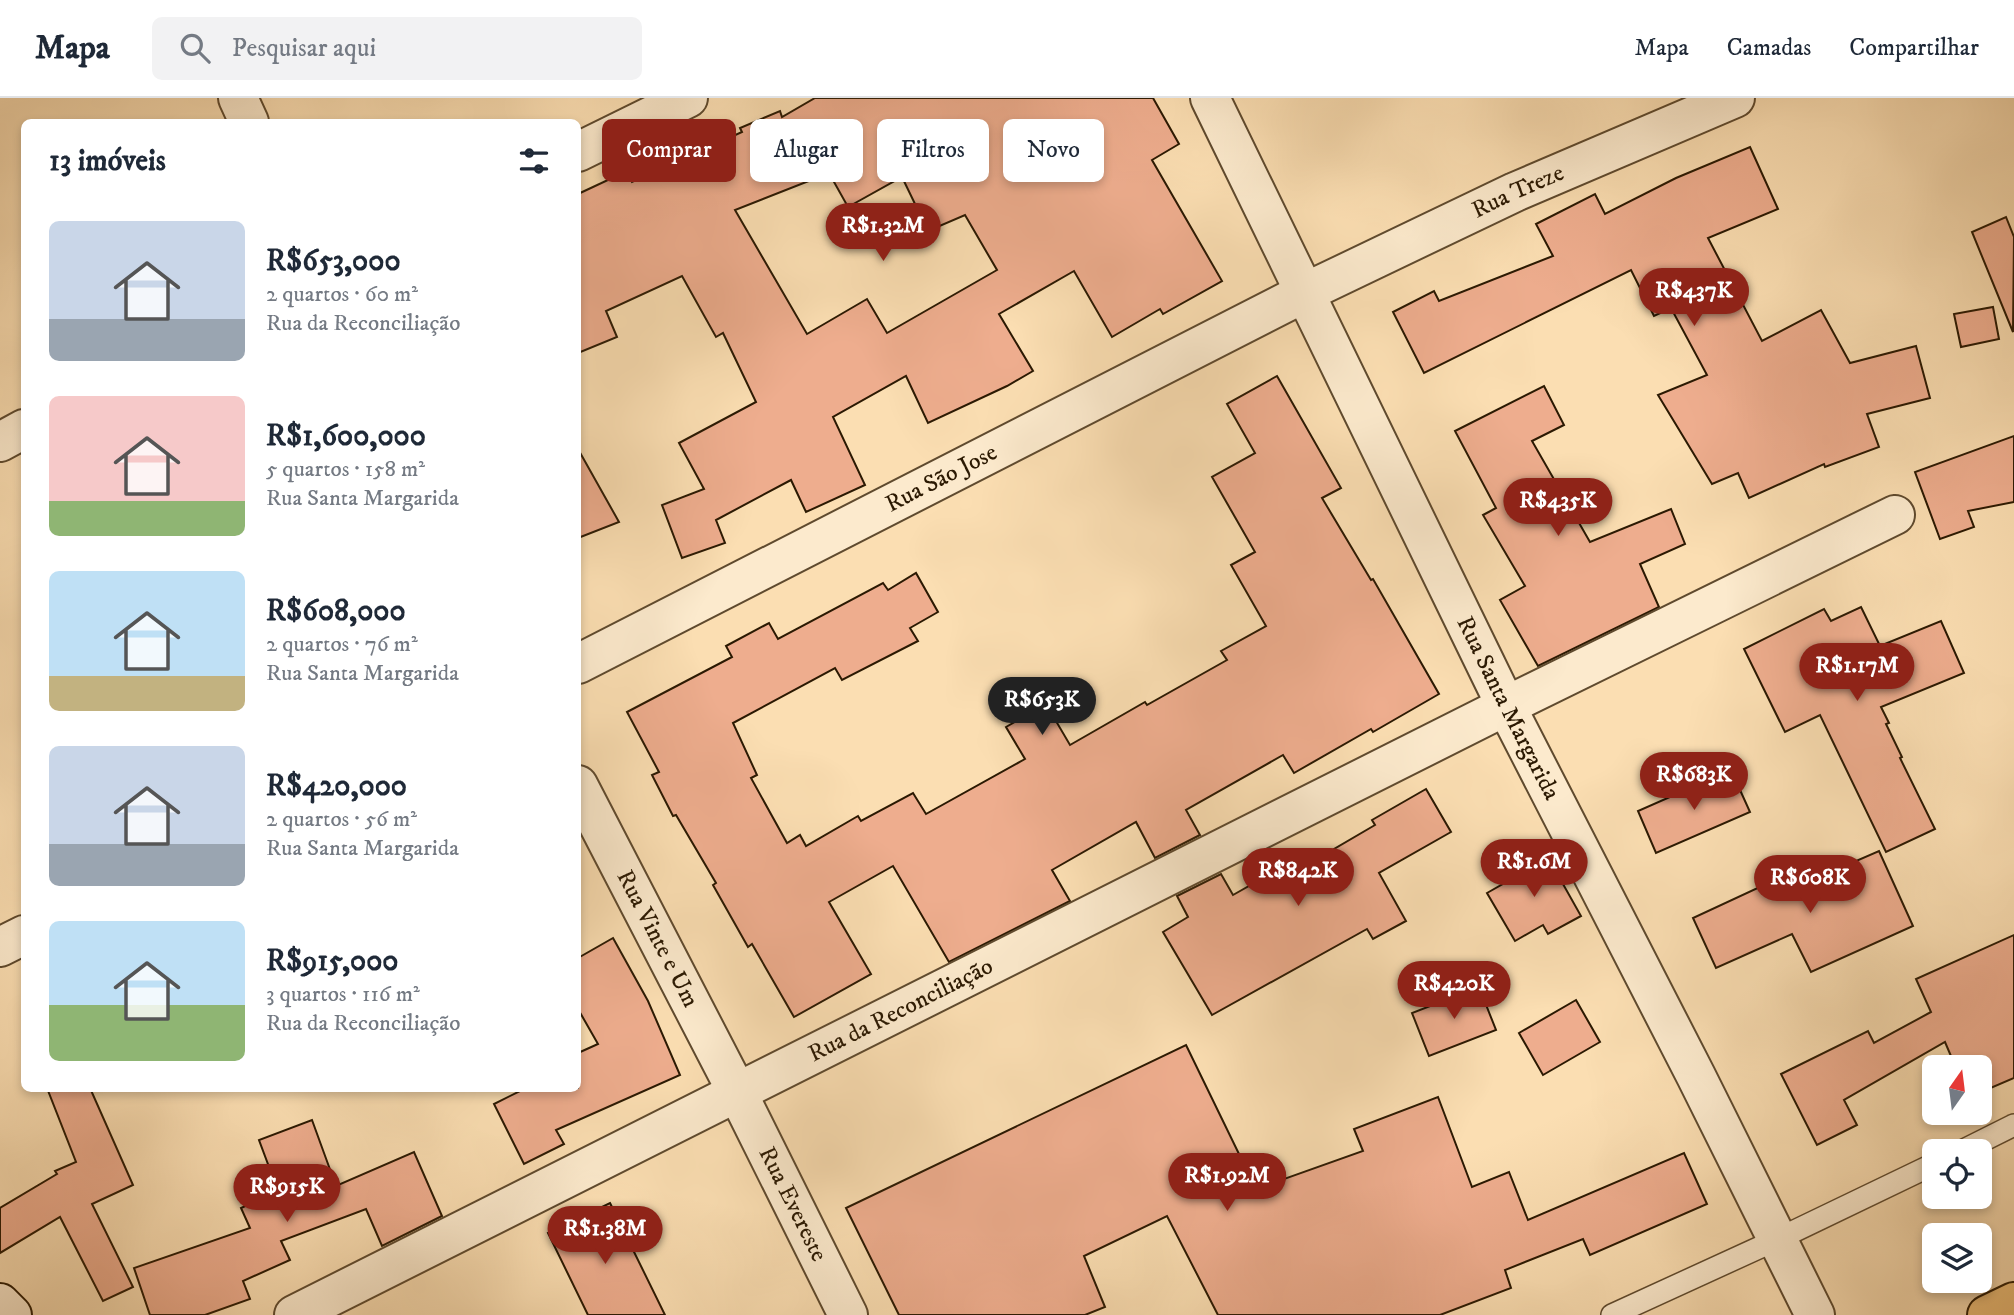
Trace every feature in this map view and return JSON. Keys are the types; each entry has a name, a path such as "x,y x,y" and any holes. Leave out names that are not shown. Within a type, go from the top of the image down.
{"main road":[{"path":"1987,1315 2014,1302"}],"street":[{"path":"238,98 248,119"},
{"path":"581,151 688,98"},
{"name":"Rua Santa Margarida","path":"1210,98 1506,706 1815,1315"},
{"name":"Rua Treze","path":"1304,293 1515,192 1735,98"},
{"name":"Rua São Jose","path":"581,662 1304,293"},
{"path":"0,442 21,431"},
{"name":"Rua da Reconciliação","path":"295,1315 1506,706 1895,515"},
{"name":"Rua Vinte e Um","path":"581,791 737,1092"},
{"path":"0,947 21,936"},
{"name":"Rua Evereste","path":"737,1092 848,1315"},
{"path":"0,1303 12,1315"}],"lane":[{"path":"1986,1139 2014,1125"},
{"path":"1612,1315 1922,1170"}],"building":[{"path":"815,98 1153,98 1179,144 1152,160 1222,281 1163,314 1160,309 1112,337 1074,271 999,314 1033,371 928,423 906,376 833,417 865,485 806,512 791,480 716,520 725,543 682,558 662,505 704,489 679,443 756,402 723,333 716,337 682,276 606,311 617,337 581,352 581,193 604,182 736,182 736,135 742,132 740,128 750,124 750,182 806,182 735,210 807,334 867,299 887,333 997,270 965,215 928,231 904,182 989,182 989,119 877,119 877,182 893,182 848,207 834,182 863,182 863,119 761,119 780,111 782,117"},
{"path":"1750,147 1778,209 1708,238 1762,341 1821,310 1850,363 1916,346 1930,398 1867,414 1879,447 1825,467 1824,464 1749,498 1738,473 1712,484 1658,395 1707,375 1671,308 1654,316 1631,270 1424,373 1393,312 1434,291 1439,301 1553,256 1536,224 1595,194 1605,214 1676,178"},
{"path":"2006,217 2014,237 2013,332 1972,232"},
{"path":"1993,307 1999,339 1961,347 1954,314"},
{"path":"1277,376 1341,488 1322,498 1371,580 1373,579 1439,694 1294,773 1283,755 1186,810 1200,835 1155,858 1136,822 1052,870 1070,901 949,962 893,866 829,902 871,974 794,1017 752,944 748,947 713,885 716,883 676,815 673,816 652,775 659,772 627,712 732,657 726,646 769,623 778,639 883,583 888,590 916,573 938,612 910,628 918,641 842,680 835,668 733,723 757,775 751,778 787,843 800,835 806,846 858,816 861,821 913,793 926,814 1025,759 1006,727 1046,704 1070,745 1145,702 1147,705 1227,660 1221,651 1266,626 1231,565 1255,552 1212,477 1255,453 1227,404"},
{"path":"1544,386 1564,425 1532,441 1590,542 1671,509 1685,544 1640,564 1659,607 1538,666 1500,600 1525,586 1483,515 1496,508 1455,431"},
{"path":"2014,436 2014,502 1968,511 1974,527 1940,539 1915,472"},
{"path":"581,454 619,522 581,537"},
{"path":"1861,607 1880,646 1941,621 1964,673 1881,707 1902,757 1900,758 1935,829 1886,852 1820,715 1785,732 1744,649 1824,609 1831,621"},
{"path":"1731,770 1750,812 1656,853 1638,811"},
{"path":"1426,789 1451,832 1379,873 1406,921 1373,939 1367,929 1212,1015 1163,932 1188,917 1177,896 1221,874 1233,895 1298,858 1303,867 1375,825 1372,820"},
{"path":"1879,851 1913,926 1811,972 1792,934 1716,968 1693,918 1788,874 1794,888"},
{"path":"1545,852 1581,916 1548,934 1543,925 1515,941 1487,893 1515,877 1512,871"},
{"path":"2014,935 2014,1078 1992,1087 1992,1055 1950,1055 1945,1042 1844,1100 1857,1125 1817,1145 1781,1074 1868,1031 1874,1043 1931,1012 1916,979"},
{"path":"613,938 648,1001 680,1075 556,1130 564,1144 524,1164 494,1104 518,1092 581,1092 581,1052 598,1044 581,1014 581,956"},
{"path":"1479,987 1496,1030 1429,1056 1412,1013"},
{"path":"1576,1000 1600,1042 1543,1075 1519,1033"},
{"path":"1186,1045 1256,1189 1363,1151 1354,1129 1438,1097 1472,1187 1509,1172 1528,1220 1684,1153 1707,1204 1590,1255 1583,1239 1505,1270 1511,1288 1440,1315 1218,1315 1167,1216 1084,1256 1105,1307 1085,1315 899,1315 846,1208"},
{"path":"49,1092 92,1092 133,1185 92,1204 133,1287 103,1301 60,1217 0,1253 0,1208 57,1174 55,1171 76,1162"},
{"path":"312,1120 336,1186 414,1152 442,1216 382,1246 366,1209 281,1241 290,1260 243,1281 250,1299 205,1315 150,1315 134,1268 250,1228 241,1208 278,1191 259,1140"},
{"path":"610,1203 665,1315 588,1315 548,1233"}]}
